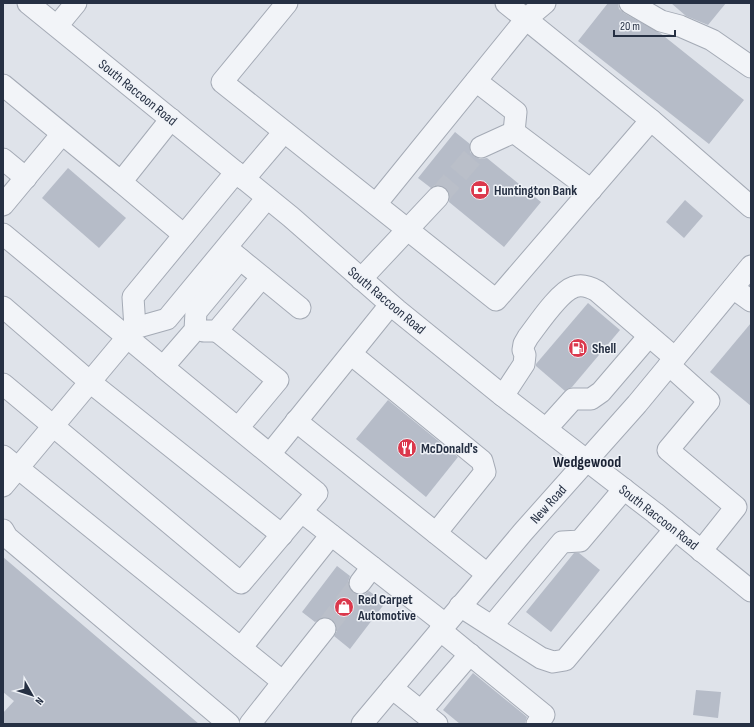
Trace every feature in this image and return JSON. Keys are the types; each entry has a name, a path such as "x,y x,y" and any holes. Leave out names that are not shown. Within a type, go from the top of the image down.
{"street":[{"name":"South Raccoon Road","path":"28,3 267,198 390,305 503,396 675,529 751,591"},
{"path":"57,26 76,3"},
{"path":"287,3 222,82 496,300 651,120"},
{"path":"506,3 651,120 751,207"},
{"path":"376,204 526,19 545,3"},
{"path":"630,3 661,21 680,26 712,40 751,67"},
{"path":"476,81 516,112 514,132"},
{"path":"3,85 184,235"},
{"path":"121,182 171,119"},
{"path":"131,333 133,297 184,235 284,132"},
{"path":"481,147 514,132"},
{"path":"514,132 591,190"},
{"path":"3,205 62,134"},
{"path":"3,159 26,178"},
{"path":"361,279 438,197"},
{"path":"163,367 195,330 196,312 267,198"},
{"path":"3,234 131,333 163,367 317,493 241,583 3,384"},
{"path":"233,253 300,308"},
{"path":"3,486 10,462 53,426 131,333 167,319 233,253"},
{"name":"New Road","path":"362,724 523,532 637,404 751,266"},
{"path":"217,331 262,277"},
{"path":"503,396 524,364 524,344 560,296 573,287 580,285 587,286 597,292 649,336 709,401 668,450 736,507 701,550"},
{"path":"733,288 751,301"},
{"path":"270,454 390,305"},
{"path":"3,307 90,382 282,535"},
{"path":"195,330 217,331 278,380 238,428"},
{"path":"546,429 572,399 591,399 601,392 649,336"},
{"path":"351,354 482,461 485,472 436,533"},
{"path":"296,421 487,574"},
{"path":"10,462 283,682"},
{"path":"492,626 562,542 580,541 624,489"},
{"path":"302,512 331,535 366,575 443,627 477,660 544,716 537,724"},
{"path":"460,606 541,658 553,662 565,660 675,529"},
{"path":"3,530 7,537 229,724"},
{"path":"241,648 331,535"},
{"path":"250,724 324,629"},
{"path":"392,688 434,719 477,660"},
{"path":"477,660 485,675 537,717 532,724"}],"building":[{"path":"608,3 618,3 619,9 624,13 660,33 744,100 709,144 578,41"},
{"path":"671,3 726,3 708,25 686,16"},
{"name":"Huntington Bank","path":"455,132 470,144 470,152 474,156 480,159 487,158 541,202 504,247 449,202 450,194 446,188 440,185 435,185 431,188 418,178"},
{"path":"68,168 126,218 99,248 42,198"},
{"path":"685,200 703,216 684,238 666,222"},
{"name":"Shell","path":"588,303 620,330 572,387 565,391 536,366 536,364"},
{"path":"751,323 751,406 710,372"},
{"name":"McDonald's","path":"388,400 458,457 426,497 356,439"},
{"path":"574,553 579,553 600,570 551,632 526,612"},
{"path":"3,557 199,724 3,724 3,713 14,701 3,692"},
{"name":"Red Carpet Automotive","path":"337,566 350,576 348,582 349,588 353,592 359,595 365,594 369,591 385,603 350,649 334,636 337,631 336,625 332,619 326,617 315,622 302,612"},
{"path":"473,673 527,717 525,724 460,724 443,710"},
{"path":"696,690 721,692 718,718 693,715"}],"tunnel":[{"path":"438,197 481,147"},
{"path":"325,629 360,583"}],"place":[{"name":"Huntington Bank","path":"480,190"},
{"name":"Shell","path":"578,348"},
{"name":"McDonald's","path":"407,448"},
{"name":"Red Carpet Automotive","path":"344,607"}],"district":[{"name":"Wedgewood","path":"587,461"}]}
